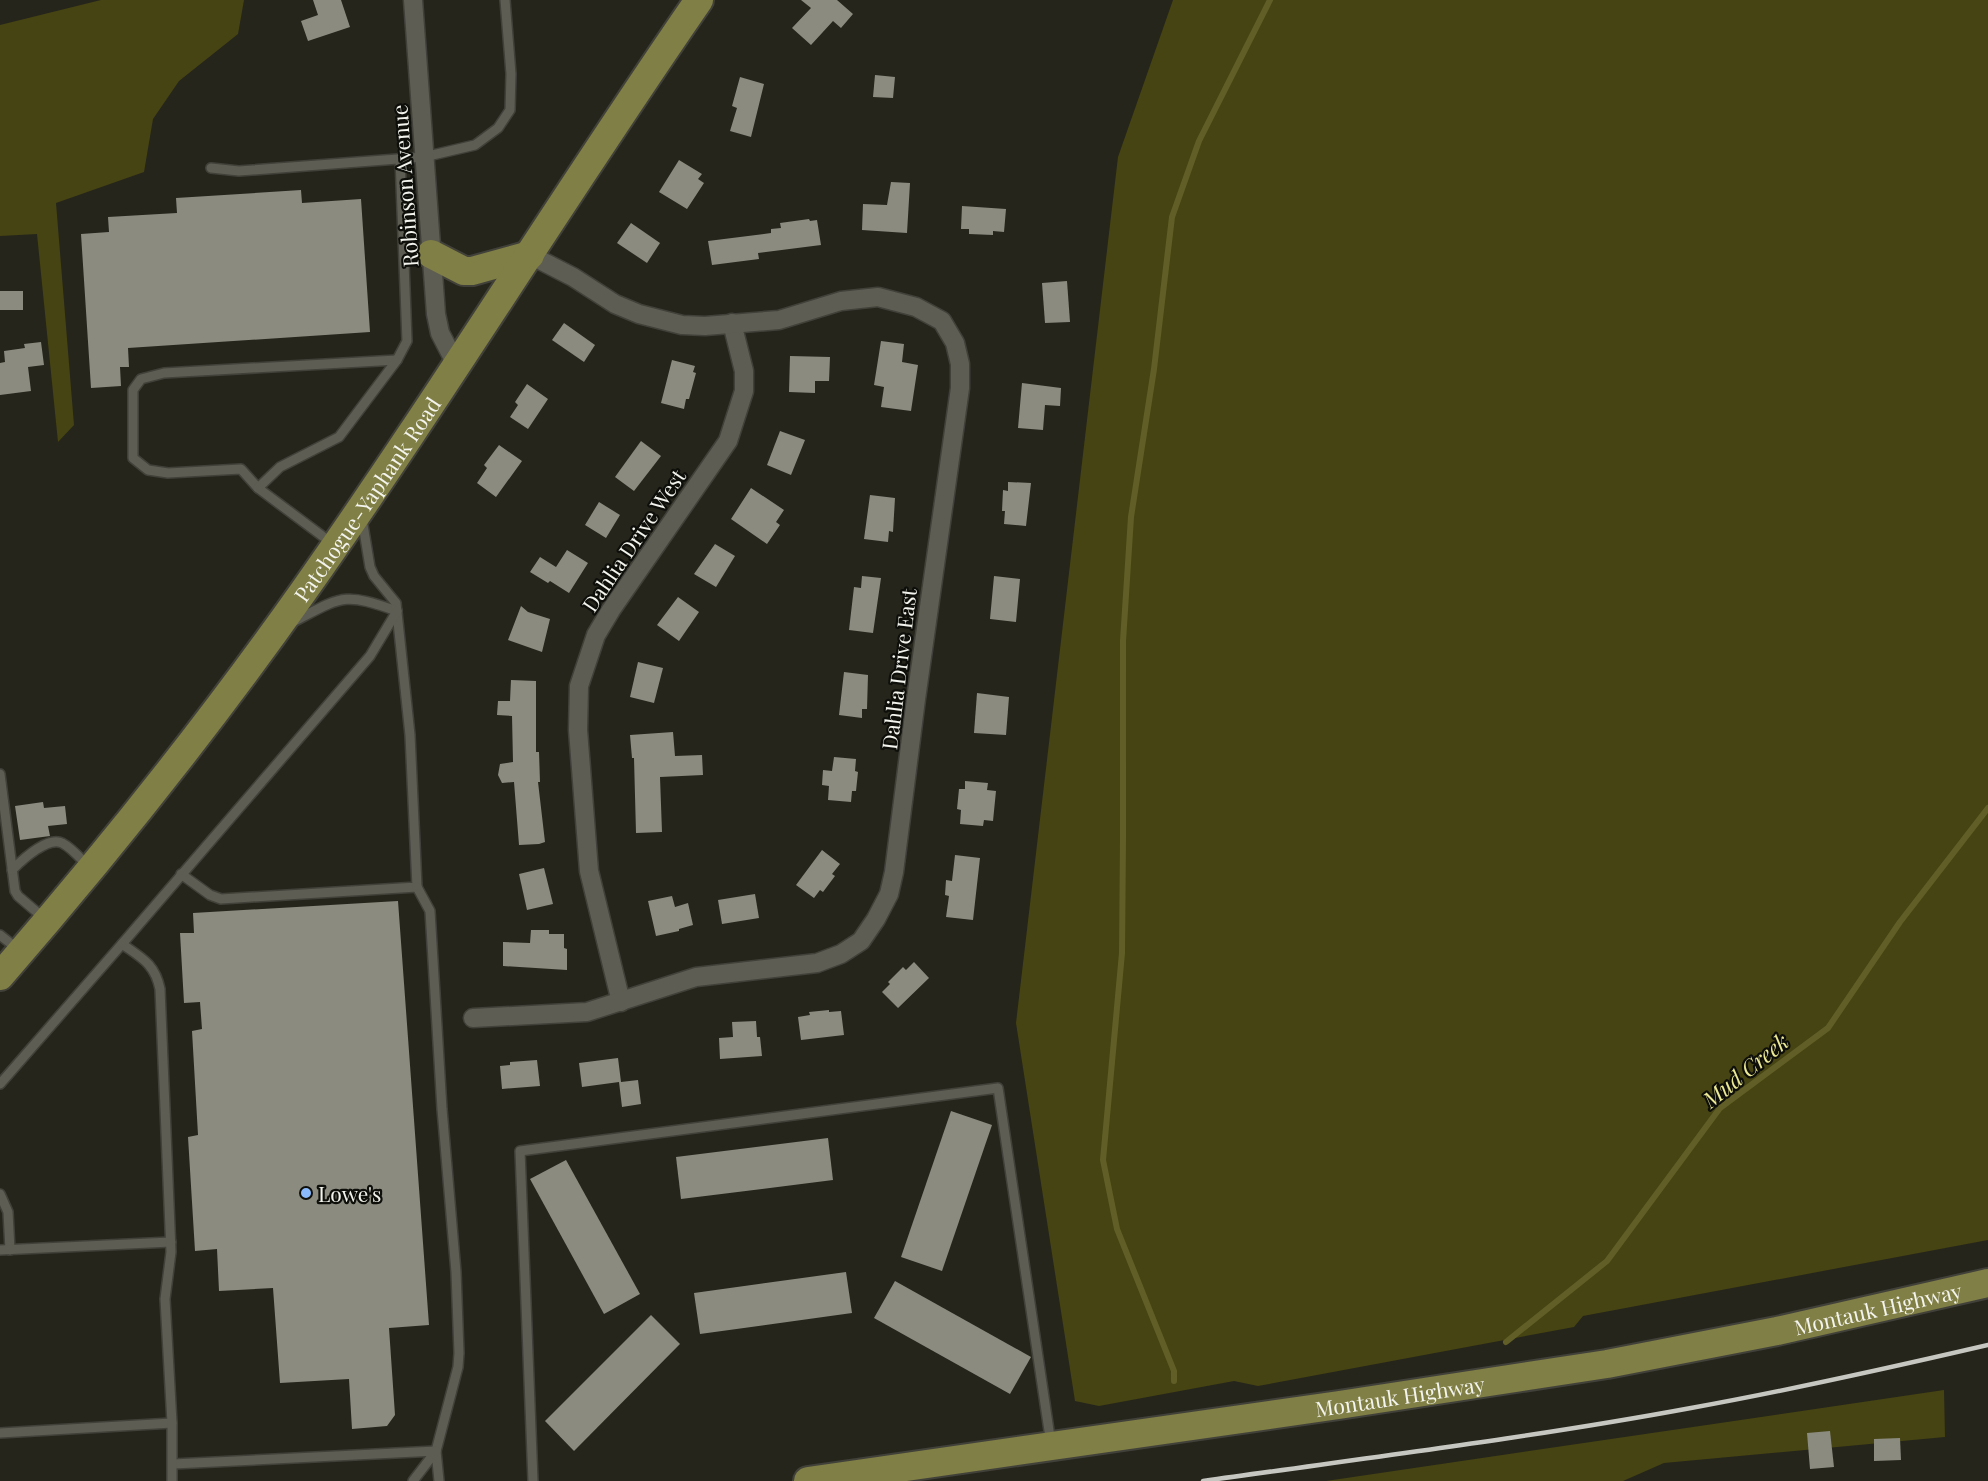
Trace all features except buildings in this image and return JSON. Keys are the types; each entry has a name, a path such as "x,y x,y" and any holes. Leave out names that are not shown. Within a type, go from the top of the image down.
{"main road":[{"name":"Patchogue-Yaphank Road","path":"0,976 10,943 47,921 225,698 274,632 360,508 699,0"},
{"path":"431,254 464,271 472,271 530,255"},
{"name":"Montauk Highway","path":"808,1481 1607,1364 1819,1322 1988,1283"}],"street":[{"name":"Robinson Avenue","path":"413,0 423,156 438,323 446,347 456,364"},
{"name":"Dahlia Drive East","path":"473,1018 587,1012 696,977 817,963 841,954 861,941 889,894 894,872 960,388 960,364 955,343 942,321 916,307 878,297 841,301 779,320 705,326 682,325 639,314 615,304 573,277 530,255"},
{"name":"Dahlia Drive West","path":"621,1002 589,872 578,730 579,686 596,636 611,610 728,441 744,391 744,371 732,323"}],"lane":[{"path":"212,168 239,171 423,156 475,145 498,128 510,110 511,75 505,0"},
{"path":"258,488 280,467 339,437 397,360 407,341 400,158"},
{"path":"335,545 258,488 241,469 168,473 148,470 133,458 133,390 141,379 164,373 397,360"},
{"path":"360,508 370,567 374,576 396,603 410,735 417,887 430,911 442,1109 456,1272 459,1353 458,1367 436,1451 439,1481"},
{"path":"274,632 330,602 347,598 368,601 397,611"},
{"path":"0,1084 370,656 397,611"},
{"path":"0,774 15,891 47,921"},
{"path":"12,870 39,848 59,842 91,868"},
{"path":"181,874 210,896 220,899 417,887"},
{"path":"122,944 151,965 158,976 160,990 171,1242 165,1299 172,1423 172,1481"},
{"path":"533,1481 520,1151 998,1088 1052,1446"},
{"path":"0,1194 8,1212 5,1250 171,1242"},
{"path":"0,1433 172,1423"},
{"path":"173,1464 436,1451"},
{"path":"413,1481 436,1451"}],"shaded area":[{"path":"101,0 244,0 238,34 179,81 153,119 144,172 56,203 74,425 58,442 37,234 0,236 0,25"},
{"path":"1173,0 1988,0 1988,1240 1583,1316 1574,1327 1258,1386 1234,1381 1099,1406 1075,1401 1016,1023 1118,157"},
{"path":"1944,1390 1945,1437 1664,1463 1623,1481 1326,1481"}],"waterway":[{"path":"1174,1381 1174,1371 1117,1229 1103,1160 1122,953 1123,641 1131,517 1154,369 1172,217 1199,141 1270,0"},
{"name":"Mud Creek","path":"1506,1342 1607,1261 1720,1108 1828,1028 1900,922 1988,808"}],"railway":[{"path":"1203,1481 1630,1419 1803,1386 1988,1345"}],"place":[{"name":"Lowe's","path":"306,1193"}]}
